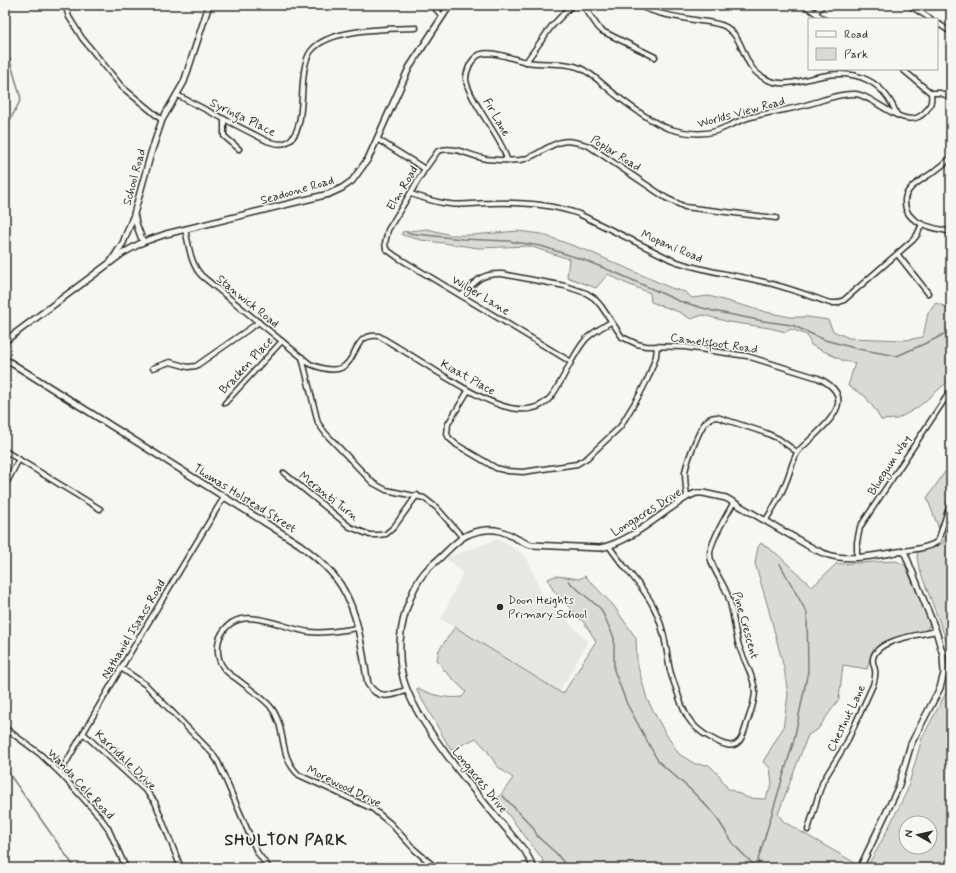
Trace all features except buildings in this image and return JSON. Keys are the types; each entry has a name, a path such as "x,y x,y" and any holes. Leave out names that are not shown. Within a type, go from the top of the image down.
{"street":[{"path":"65,5 69,17 82,38 122,87 162,120"},
{"name":"School Road","path":"143,242 134,214 162,120 177,95 189,68 209,5"},
{"path":"432,5 442,16"},
{"name":"Seadoone Road","path":"143,242 185,229 329,194 352,181 368,159 409,68 450,5"},
{"path":"526,62 551,27 572,5"},
{"path":"584,5 602,31 655,57"},
{"path":"638,5 662,14 725,26 739,41 750,67 768,80 779,83 791,83 821,76 844,74 864,78 877,85 887,95 897,115"},
{"path":"804,5 823,18"},
{"path":"816,12 823,5"},
{"path":"909,5 929,18"},
{"path":"938,24 950,30"},
{"name":"Syringa Place","path":"177,95 267,141 277,144 285,143 291,139 296,132 299,123 304,68 311,50 326,39 332,37 361,31 416,28"},
{"name":"Worlds View Road","path":"467,86 466,80 470,63 476,56 483,53 491,53 526,62 565,64 579,67 587,72 617,96 654,122 686,133 696,134 714,131 750,117 803,106 845,94 863,96 897,115 907,118 914,118 923,115 930,108 932,100 931,92"},
{"path":"903,70 931,92 940,93 951,97"},
{"name":"Fir Lane","path":"467,86 502,146 507,159"},
{"path":"224,119 224,136 239,149"},
{"path":"378,139 425,169"},
{"name":"Poplar Road","path":"443,149 450,149 485,159 520,160 527,158 553,144 566,141 575,141 588,146 666,198 680,205 694,209 776,218"},
{"name":"Elm Road","path":"385,243 388,230 425,169 438,151 443,149"},
{"path":"951,157 939,169 916,183 907,194 905,200 907,211 911,217 922,224 951,232"},
{"name":"Mopani Road","path":"411,194 432,201 452,204 506,202 568,210 672,260 686,265 770,283 830,303 837,303 844,300 898,254 917,234 922,224"},
{"path":"109,264 123,243 134,214"},
{"name":"Stanwick Road","path":"185,229 196,270 310,364 323,368"},
{"path":"5,341 123,253 143,242"},
{"name":"Wilger Lane","path":"385,243 386,248 390,252 571,362"},
{"path":"898,254 928,292"},
{"name":"Camelsfoot Road","path":"462,295 478,279 492,273 565,286 586,293 598,302 622,337 630,342 656,346 686,347 747,356 818,378 828,383 838,393 839,401 837,409 825,425 797,452 782,492 766,520"},
{"path":"153,368 172,362 188,367 196,366 258,322"},
{"name":"Kiaat Place","path":"323,368 332,370 344,368 348,364 362,340 372,335 379,336 480,397 501,406 526,409 545,404 553,394 571,362 586,340 593,333 611,322"},
{"name":"Bracken Place","path":"224,403 282,341"},
{"path":"468,391 448,424 449,438 458,445 496,468 508,472 523,472 577,464 587,458 620,427 649,376 656,356 656,346"},
{"path":"302,357 321,428 373,483 386,490 424,498 437,508 463,538"},
{"name":"Thomas Holstead Street","path":"5,359 299,544 324,565 335,577 349,600 358,628 368,684 372,690 384,696 407,690"},
{"name":"Bluegum Way","path":"856,557 860,527 951,390"},
{"path":"687,497 685,474 686,464 707,420 717,417 766,433 779,439 797,452"},
{"path":"5,451 100,509"},
{"path":"5,486 19,459"},
{"name":"Meranti Turn","path":"284,473 350,527 370,535 378,536 386,534 394,527 417,496"},
{"name":"Longacres Drive","path":"534,868 525,851 442,748 423,720 407,690 403,678 400,648 403,622 416,585 420,577 431,565 463,538 474,533 488,530 500,531 531,545 590,548 609,546 636,532 687,497 703,493 726,498 766,520 814,550 830,556 856,557 904,551 929,546 938,541 951,500"},
{"name":"Nathaniel Isaacs Road","path":"60,773 120,668 224,497"},
{"name":"Pine Crescent","path":"609,546 647,594 659,618 669,667 680,701 689,720 700,732 718,742 730,746 736,745 740,741 744,732 754,697 754,687 739,647 729,596 712,563 710,555 714,540 734,502"},
{"path":"860,868 898,788 911,744 942,682 944,673 943,655 936,631 904,551"},
{"name":"Morewood Drive","path":"358,628 310,632 258,619 239,619 224,629 219,638 219,658 223,668 263,700 275,714 279,723 286,756 289,764 294,770 299,774 373,809 391,824 415,850 436,868"},
{"name":"Chestnut Lane","path":"808,830 823,781 846,744 874,685 876,676 872,660 874,653 878,648 887,643 936,631"},
{"path":"120,668 146,685 218,762 257,852 269,868"},
{"name":"Wanda Cele Road","path":"5,728 40,754 60,773 89,805 108,828 126,868"},
{"name":"Karridale Drive","path":"83,733 147,792 154,802 181,868"}],"shaded area":[{"name":"Doon Heights Primary School","path":"498,539 526,556 543,596 588,642 559,692 441,619 463,573 446,558"}],"green space":[{"path":"427,229 451,235 472,235 518,231 541,234 588,251 671,288 685,292 692,298 709,296 790,317 808,317 828,320 833,331 849,338 906,340 923,337 928,313 936,303 951,309 951,379 917,408 897,419 881,420 865,396 848,386 855,363 844,361 811,345 807,335 791,329 786,332 729,322 703,315 691,319 679,312 651,302 650,293 608,274 596,288 567,277 569,259 529,246 479,248 421,240 402,235 402,232"},
{"path":"951,463 951,496 939,529 927,498"},
{"path":"951,517 951,671 950,657 944,634 919,568 917,557 918,551 934,548 943,543"},
{"path":"761,543 777,554 812,587 836,564 896,561 905,565 930,623 927,630 897,637 877,647 872,653 867,669 843,665 839,699 818,729 808,735 778,814 784,822 857,864 856,868 546,868 541,857 497,800 513,778 497,766 486,749 476,738 451,750 417,691 417,688 428,693 445,697 462,697 466,692 444,670 437,660 439,650 455,627 563,694 596,641 585,624 553,590 548,579 555,576 579,579 585,576 613,605 636,638 637,663 647,699 664,731 679,754 695,764 709,765 719,775 727,788 748,798 765,799 772,784 770,768 763,762 783,728 788,695 784,668 755,563 758,547"},
{"path":"951,671 951,868 866,868 877,850 907,791 922,738 946,693"}],"waterway":[{"path":"5,43 21,99 5,130"},
{"path":"5,64 10,60"},
{"path":"407,233 462,239 508,241 541,246 584,260 679,301 713,311 792,325 825,340 858,349 897,356 951,330"},
{"path":"760,868 758,860 794,740 808,671 807,613 780,564"},
{"path":"568,581 601,609 614,638 614,670 627,704 658,761 692,791 715,815 734,845 757,868"},
{"path":"5,768 75,868"},
{"path":"503,796 532,826 538,837 556,853 566,868"}],"place":[{"name":"Doon Heights Primary School","path":"500,607"}],"district":[{"name":"SHULTON PARK","path":"286,839"}]}
